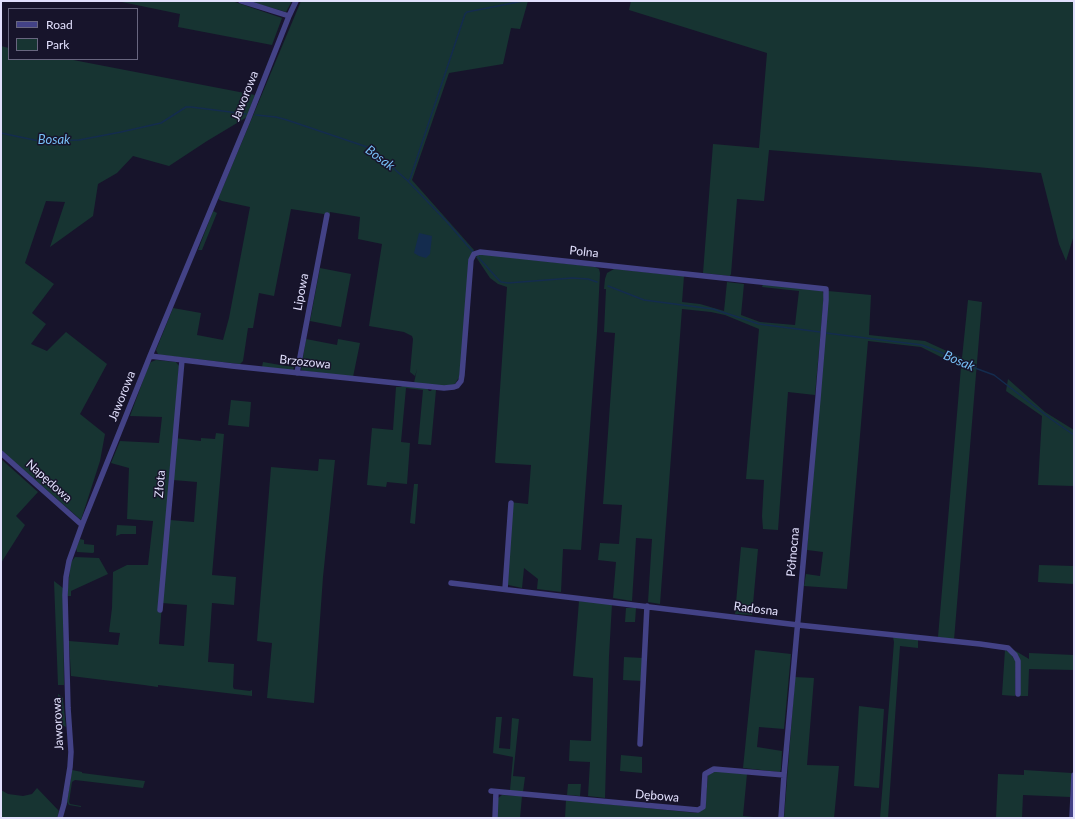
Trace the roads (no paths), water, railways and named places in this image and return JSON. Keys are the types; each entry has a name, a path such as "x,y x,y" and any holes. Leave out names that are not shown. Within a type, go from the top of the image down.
{"street":[{"path":"241,1 288,16"},
{"name":"Jaworowa","path":"60,818 64,804 71,752 68,708 65,595 66,577 72,550 150,356 245,127 288,16 296,1"},
{"name":"Lipowa","path":"297,373 327,215"},
{"name":"Polna","path":"457,386 461,382 462,375 471,260 474,254 480,252 826,289"},
{"name":"Północna","path":"782,818 784,775 826,307 826,289"},
{"name":"Brzozowa","path":"150,356 444,388 457,386"},
{"name":"Złota","path":"160,610 182,360"},
{"name":"Napędowa","path":"1,453 82,525"},
{"path":"505,589 511,503"},
{"name":"Radosna","path":"451,583 798,625 1008,648 1016,655 1018,661 1018,694"},
{"path":"640,744 647,606"},
{"name":"Dębowa","path":"495,818 494,792 698,810 703,806 706,774 714,769 784,775"},
{"path":"1072,818 1074,775"}],"water":[{"path":"419,233 432,236 430,254 426,258 414,253"}],"waterway":[{"path":"409,180 465,14 467,12 523,1"},
{"name":"Bosak","path":"1,133 39,141 79,140 161,123 186,107 246,114"},
{"name":"Bosak","path":"256,115 276,117 287,120 370,148 408,181 473,252"},
{"name":"Bosak","path":"478,257 501,282 508,283 572,278 588,279 597,282"},
{"name":"Bosak","path":"608,286 644,300 713,309 759,324 820,332"},
{"name":"Bosak","path":"826,333 922,345 940,352 964,364 994,375 1074,435"}]}
